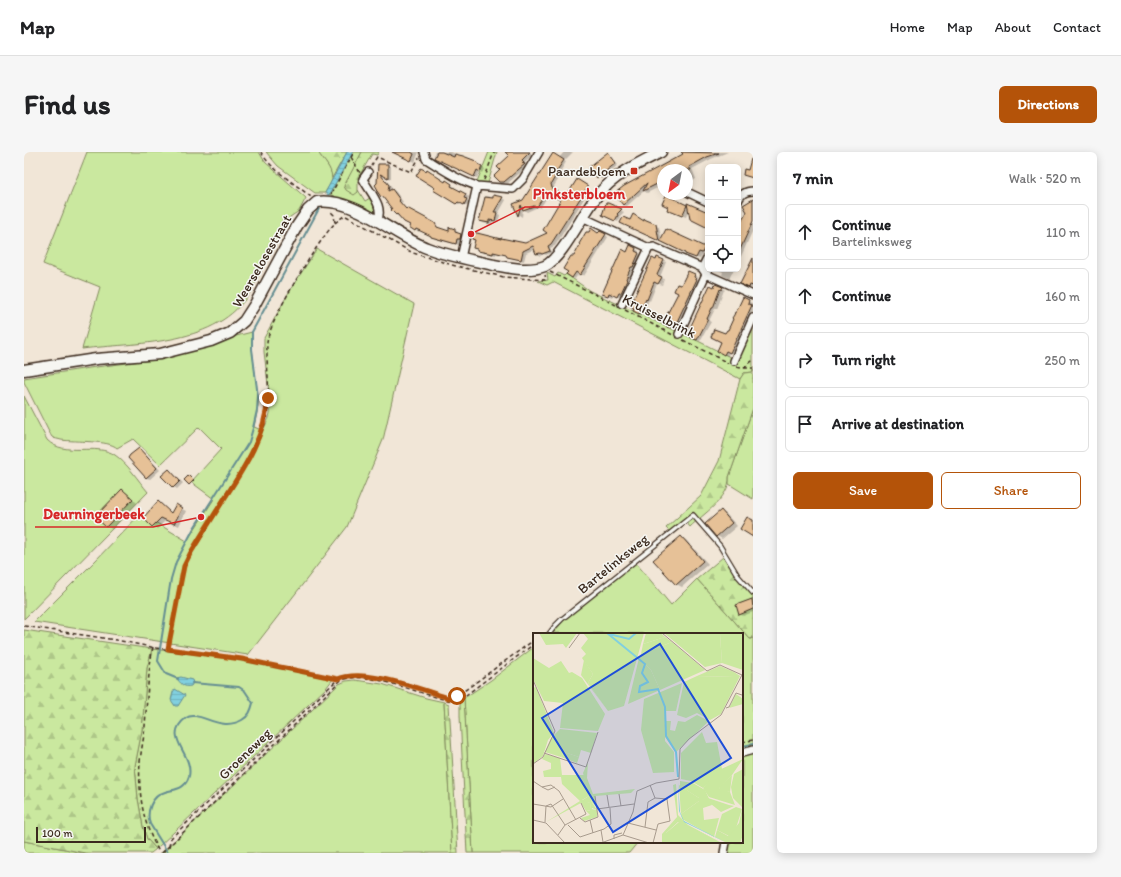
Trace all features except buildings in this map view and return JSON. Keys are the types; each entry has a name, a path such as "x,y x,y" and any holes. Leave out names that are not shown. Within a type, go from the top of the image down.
{"street":[{"path":"424,154 426,159 467,183 480,186 513,189 523,179 539,152"},
{"path":"324,202 340,203 350,207 427,248 461,258 517,268 536,269 555,258 599,193 619,175 661,152"},
{"path":"368,172 363,179 379,207 380,217 378,222"},
{"path":"461,258 480,186"},
{"path":"739,200 743,193 753,191"},
{"path":"693,195 705,201"},
{"name":"Weerselosestraat","path":"24,370 96,359 160,354 211,341 230,333 244,321 255,304 297,226 308,210 324,202"},
{"path":"582,217 649,248 654,247 753,295"},
{"path":"622,304 649,248"},
{"path":"679,334 705,267"},
{"path":"734,361 753,318"},
{"path":"743,753 753,750"},
{"path":"724,853 726,843"}],"lane":[{"name":"Bartelinksweg","path":"550,633 554,626 562,619 693,515 720,546 738,576 753,593"}],"path":[{"path":"261,152 279,172 324,202 334,215 335,223"},
{"path":"324,202 354,152"},
{"path":"480,186 494,152"},
{"path":"368,172 377,157 411,172 424,154"},
{"path":"351,157 363,179"},
{"path":"168,649 184,566 245,467 259,438 265,420 268,398 268,341 277,316 309,259 335,223 345,215"},
{"name":"Kruisselbrink","path":"556,276 732,365 744,368 753,368"},
{"path":"744,368 753,360"},
{"path":"24,626 162,649 235,658 341,680 354,678 380,681 454,701 462,698 533,645"},
{"path":"338,679 347,676 364,675 392,681 449,698 457,696 533,641"},
{"path":"153,647 144,743 140,761 140,778 143,811 151,838 161,853"},
{"name":"Groeneweg","path":"170,846 171,838 338,679"},
{"name":"Groeneweg","path":"161,853 341,680"},
{"path":"743,742 753,740"}],"green space":[{"path":"87,152 259,152 265,162 306,198 299,211 290,217 249,294 232,313 214,325 193,334 148,343 82,349 100,287 43,264"},
{"path":"266,152 318,152 331,171 332,175 331,182 325,193 315,193 278,166"},
{"path":"318,152 347,152 332,178 329,167"},
{"path":"353,152 362,152 344,187 358,192 358,190 365,201 370,198 376,206 375,215 329,194"},
{"path":"362,152 379,152 377,155 372,154 358,178 358,192 354,195 346,190 344,186"},
{"path":"489,152 497,152 488,183 480,183 478,185 476,184"},
{"path":"317,249 414,304 383,440 347,527 248,655 34,622 141,513 153,524 155,522 187,541 214,499 191,482 221,449 199,427 160,465 133,439 117,448 113,445 99,442 67,441 54,438 49,432 24,382 24,378 159,359 190,352 232,337 252,332 258,401 254,427 259,429 264,428 269,418 271,408 264,352 264,338 290,290"},
{"path":"547,273 555,277 558,273 564,276 566,274 590,291 738,361 753,329 753,372 744,373 740,379 553,282 547,285 538,281 548,280"},
{"path":"753,372 753,408 725,492 715,505 690,527 684,520 670,532 666,528 701,496 719,461 740,379 744,373"},
{"path":"24,396 47,440 54,445 63,448 107,451 115,455 128,467 148,492 24,619"},
{"path":"753,408 753,499 729,484 729,477"},
{"path":"723,557 753,595 753,638 750,639 697,579"},
{"path":"636,563 671,605 697,579 750,639 753,638 753,747 743,750 743,633 553,633 567,617"},
{"path":"24,630 152,649 147,668 142,730 135,766 138,799 143,827 147,839 156,849 151,853 85,853 24,841"},
{"path":"533,648 533,843 637,843 629,853 473,853 464,698 491,680"},
{"path":"152,649 223,657 333,679 326,688 156,849 147,839 143,827 138,799 135,766 142,730 147,668"},
{"path":"355,680 382,684 444,702 452,853 161,853 339,684 346,681"},
{"path":"464,698 473,853 467,853 460,716 460,705"},
{"path":"444,702 449,704 458,853 452,853"},
{"path":"753,753 753,853 727,853 729,843 743,843 743,756"},
{"path":"24,841 85,853 24,853"}],"water":[{"path":"347,152 353,152 329,195 325,193"},
{"path":"181,677 192,680 193,683 191,686 184,686 176,678"},
{"path":"175,689 185,695 178,706 175,706 171,700"}],"waterway":[{"path":"178,679 166,674 158,661 171,579 176,562 194,528 249,442 257,410 258,397 252,349 252,332 321,205"},
{"path":"168,853 150,824 149,810 156,797 160,794 182,786 185,784 189,776 187,760 177,739 179,725 186,718 191,716 197,716 218,723 234,723 242,720 248,715 253,703 245,691 239,687 192,683"},
{"path":"743,746 753,744"}],"place":[{"name":"Paardebloem","path":"634,171"},
{"name":"Pinksterbloem","path":"471,234"},
{"name":"Deurningerbeek","path":"201,517"}],"route":[{"path":"268,398 267,415 259,438 245,467 184,566 168,649 222,655 338,679 347,676 364,675 392,681 449,698 457,696"}]}
